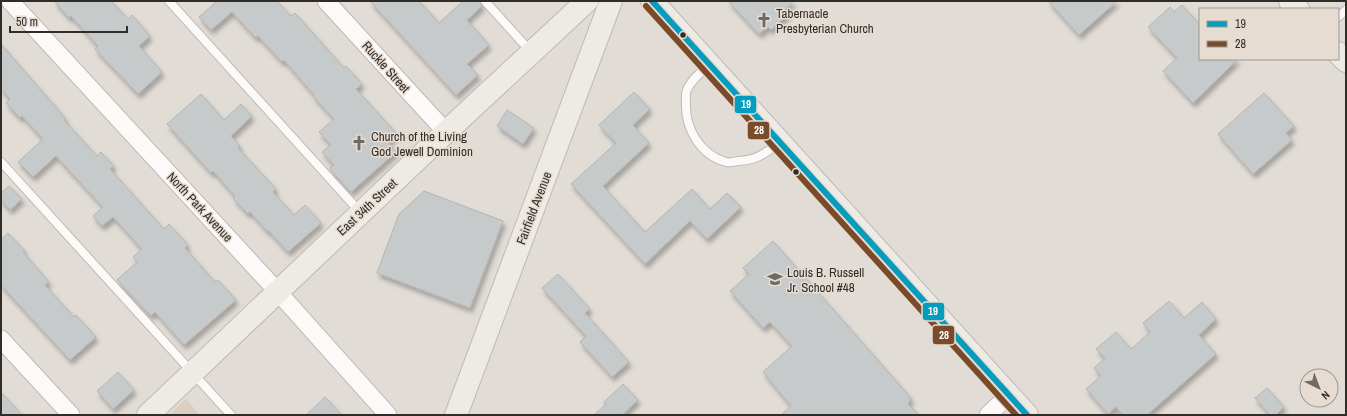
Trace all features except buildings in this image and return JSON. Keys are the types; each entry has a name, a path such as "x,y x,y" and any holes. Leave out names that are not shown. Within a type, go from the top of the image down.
{"street":[{"name":"North Park Avenue","path":"10,1 278,292 388,415"},
{"name":"Ruckle Street","path":"326,1 446,132"},
{"name":"East 34th Street","path":"148,415 446,132 587,1"},
{"name":"Fairfield Avenue","path":"456,415 611,1"},
{"path":"652,1 1027,415"},
{"path":"1,339 71,415"},
{"path":"988,415 1009,395"}],"lane":[{"path":"169,1 361,213"},
{"path":"485,1 532,52"},
{"path":"710,65 695,78 686,91 688,126 697,142 712,156 727,162 750,160 764,154 780,143"},
{"path":"1,162 230,415"}],"shaded area":[{"path":"186,399 200,415 169,415"}],"transit line":[{"name":"19","path":"652,1 1027,415"},
{"name":"28","path":"646,6 1016,415"}],"place":[{"name":"Tabernacle Presbyterian Church","path":"764,20"},
{"name":"Church of the Living God Jewell Dominion","path":"359,143"},
{"name":"Louis B. Russell Jr. School #48","path":"775,279"}]}
